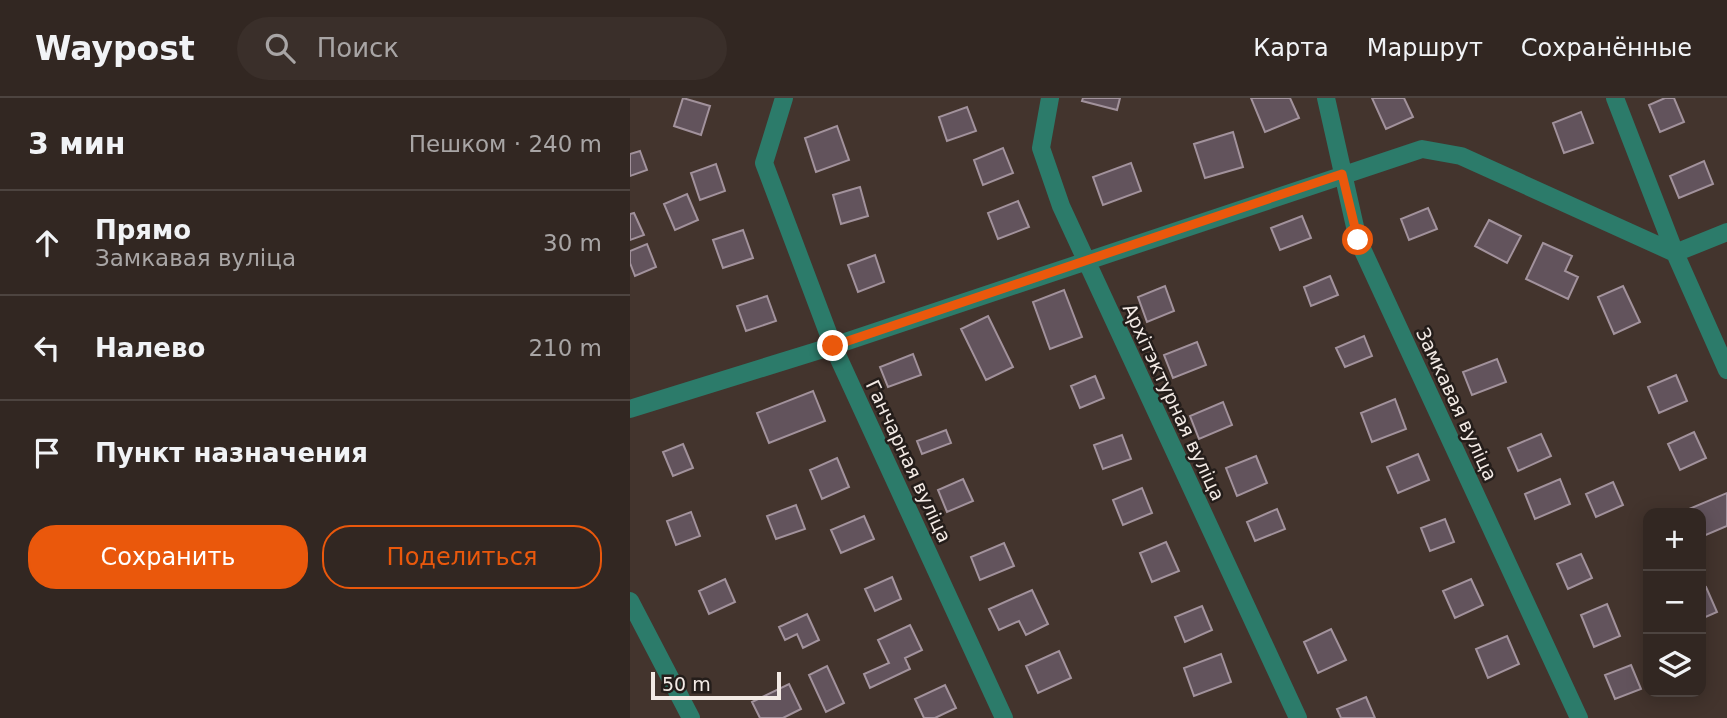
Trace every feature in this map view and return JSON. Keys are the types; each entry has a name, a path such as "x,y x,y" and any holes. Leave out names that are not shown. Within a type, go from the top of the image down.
{"street":[{"name":"Ганчарная вуліца","path":"784,98 764,163 833,346 1004,718"},
{"name":"Архітэктурная вуліца","path":"1050,98 1041,148 1061,206 1298,718"},
{"name":"Замкавая вуліца","path":"1326,98 1358,240 1579,718"},
{"path":"1615,98 1675,253 1727,370"},
{"path":"630,409 833,346 1422,149 1461,156 1675,253 1727,232"},
{"path":"630,601 691,718"}],"building":[{"path":"683,98 710,106 701,135 674,126"},
{"path":"1083,98 1120,98 1117,110 1082,101"},
{"path":"1251,98 1290,98 1299,118 1265,132"},
{"path":"1372,98 1404,98 1413,117 1386,129"},
{"path":"1665,98 1674,98 1684,122 1660,132 1649,105"},
{"path":"967,107 976,131 947,141 939,117"},
{"path":"1581,112 1593,143 1564,153 1553,123"},
{"path":"837,126 849,160 816,172 805,138"},
{"path":"1233,132 1243,167 1205,178 1194,144"},
{"path":"1003,148 1013,173 983,185 974,160"},
{"path":"640,151 647,170 630,176 630,154"},
{"path":"1704,161 1713,184 1679,198 1670,176"},
{"path":"1131,163 1141,191 1103,205 1093,177"},
{"path":"716,164 725,191 700,200 691,173"},
{"path":"860,187 868,216 841,224 833,195"},
{"path":"687,194 698,220 675,230 664,204"},
{"path":"1018,201 1029,227 998,239 988,213"},
{"path":"1428,208 1437,229 1409,240 1401,219"},
{"path":"634,213 644,235 630,240 630,214"},
{"path":"1302,216 1311,238 1280,250 1271,228"},
{"path":"1489,220 1521,236 1507,263 1475,246"},
{"path":"743,230 753,258 723,268 713,240"},
{"path":"1543,243 1572,256 1565,271 1578,277 1568,299 1526,279"},
{"path":"647,244 656,267 635,276 630,263 630,251"},
{"path":"875,255 884,282 858,292 848,265"},
{"path":"1330,276 1338,295 1311,306 1304,287"},
{"path":"1165,286 1174,311 1147,322 1138,297"},
{"path":"1623,286 1640,322 1614,334 1598,297"},
{"path":"1064,290 1082,337 1050,349 1033,302"},
{"path":"767,296 776,321 746,331 737,306"},
{"path":"988,316 1013,367 986,380 961,329"},
{"path":"1364,336 1372,356 1345,367 1336,348"},
{"path":"1197,342 1206,365 1173,378 1164,355"},
{"path":"913,354 921,375 888,387 880,367"},
{"path":"1497,359 1506,382 1472,395 1463,372"},
{"path":"1676,375 1687,401 1659,413 1648,387"},
{"path":"1095,376 1104,398 1080,408 1071,386"},
{"path":"813,391 825,421 769,443 757,413"},
{"path":"1395,399 1406,429 1372,442 1361,413"},
{"path":"1223,402 1232,425 1199,439 1190,416"},
{"path":"946,430 951,443 922,454 917,441"},
{"path":"1694,432 1706,458 1680,470 1668,444"},
{"path":"1541,434 1551,456 1518,471 1508,448"},
{"path":"1122,435 1131,459 1103,469 1094,445"},
{"path":"683,444 693,468 673,476 663,452"},
{"path":"1418,454 1429,480 1398,493 1387,467"},
{"path":"1256,456 1267,483 1237,496 1226,468"},
{"path":"837,458 849,487 822,499 810,470"},
{"path":"963,479 973,501 947,512 938,490"},
{"path":"1560,479 1570,504 1535,519 1525,494"},
{"path":"1613,482 1623,505 1596,517 1586,494"},
{"path":"1142,488 1152,513 1123,525 1113,500"},
{"path":"1727,493 1727,526 1706,535 1706,508 1691,508"},
{"path":"796,505 805,529 776,539 767,516"},
{"path":"1277,509 1285,529 1255,541 1247,522"},
{"path":"691,512 700,536 676,545 667,521"},
{"path":"864,516 874,539 841,553 831,530"},
{"path":"1445,519 1454,542 1430,551 1421,528"},
{"path":"1166,542 1179,571 1152,582 1140,553"},
{"path":"1004,543 1014,566 980,580 971,557"},
{"path":"1581,554 1592,578 1568,589 1557,564"},
{"path":"892,577 901,599 875,611 865,589"},
{"path":"725,579 735,602 709,614 699,591"},
{"path":"1471,579 1483,605 1455,618 1443,591"},
{"path":"1706,587 1717,612 1706,617"},
{"path":"1032,590 1048,624 1026,635 1019,621 999,630 989,609"},
{"path":"1607,604 1620,636 1594,647 1581,615"},
{"path":"1202,606 1212,630 1185,642 1175,617"},
{"path":"807,614 819,640 803,648 797,634 785,640 779,627"},
{"path":"910,625 922,650 905,658 910,669 870,688 864,674 889,663 878,640"},
{"path":"1331,629 1346,660 1318,673 1304,642"},
{"path":"1507,636 1519,664 1488,678 1476,649"},
{"path":"1059,651 1071,678 1038,693 1026,666"},
{"path":"1221,654 1231,682 1194,696 1184,668"},
{"path":"1631,665 1641,689 1615,699 1605,675"},
{"path":"827,666 844,703 826,712 809,675"},
{"path":"789,684 801,709 783,718 760,718 752,702"},
{"path":"945,685 956,708 935,718 924,718 915,699"},
{"path":"1366,697 1375,718 1341,718 1337,709"}],"route":[{"path":"833,346 1342,174 1358,240"}]}
